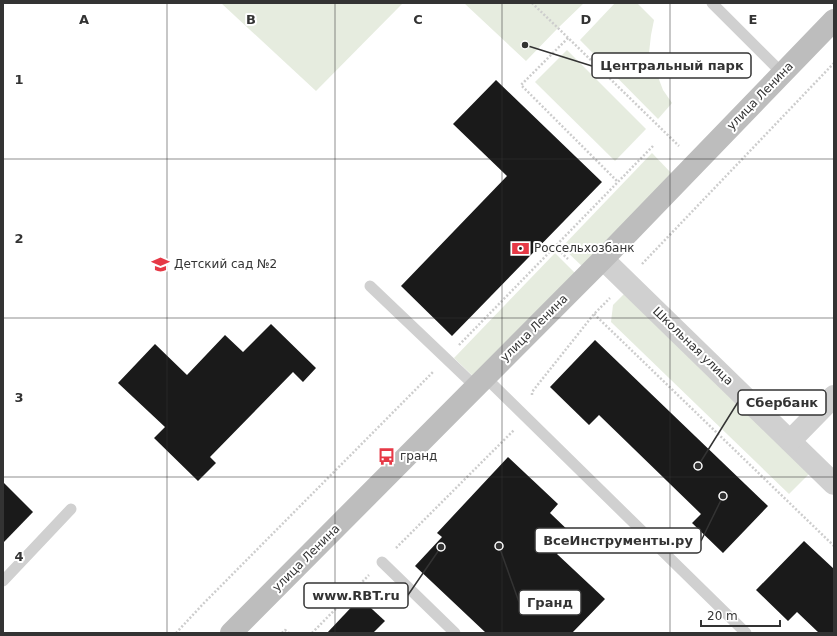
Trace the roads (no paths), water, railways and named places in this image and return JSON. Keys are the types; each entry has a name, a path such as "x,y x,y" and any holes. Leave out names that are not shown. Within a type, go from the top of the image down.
{"street":[{"name":"улица Ленина","path":"232,633 603,259 834,20"},
{"name":"Школьная улица","path":"603,259 834,484"},
{"path":"790,441 834,396"}],"lane":[{"path":"712,3 782,73"},
{"path":"370,286 446,359 480,382 526,417 746,633"},
{"path":"3,581 71,509"},
{"path":"382,562 455,633"}],"place":[{"name":"Центральный парк","path":"525,45"},
{"name":"Россельхозбанк","path":"521,248"},
{"name":"Детский сад №2","path":"161,264"},
{"name":"гранд","path":"387,456"},
{"name":"Сбербанк","path":"698,466"},
{"name":"ВсеИнструменты.ру","path":"723,496"},
{"name":"Гранд","path":"499,546"},
{"name":"www.RBT.ru","path":"441,547"}]}
